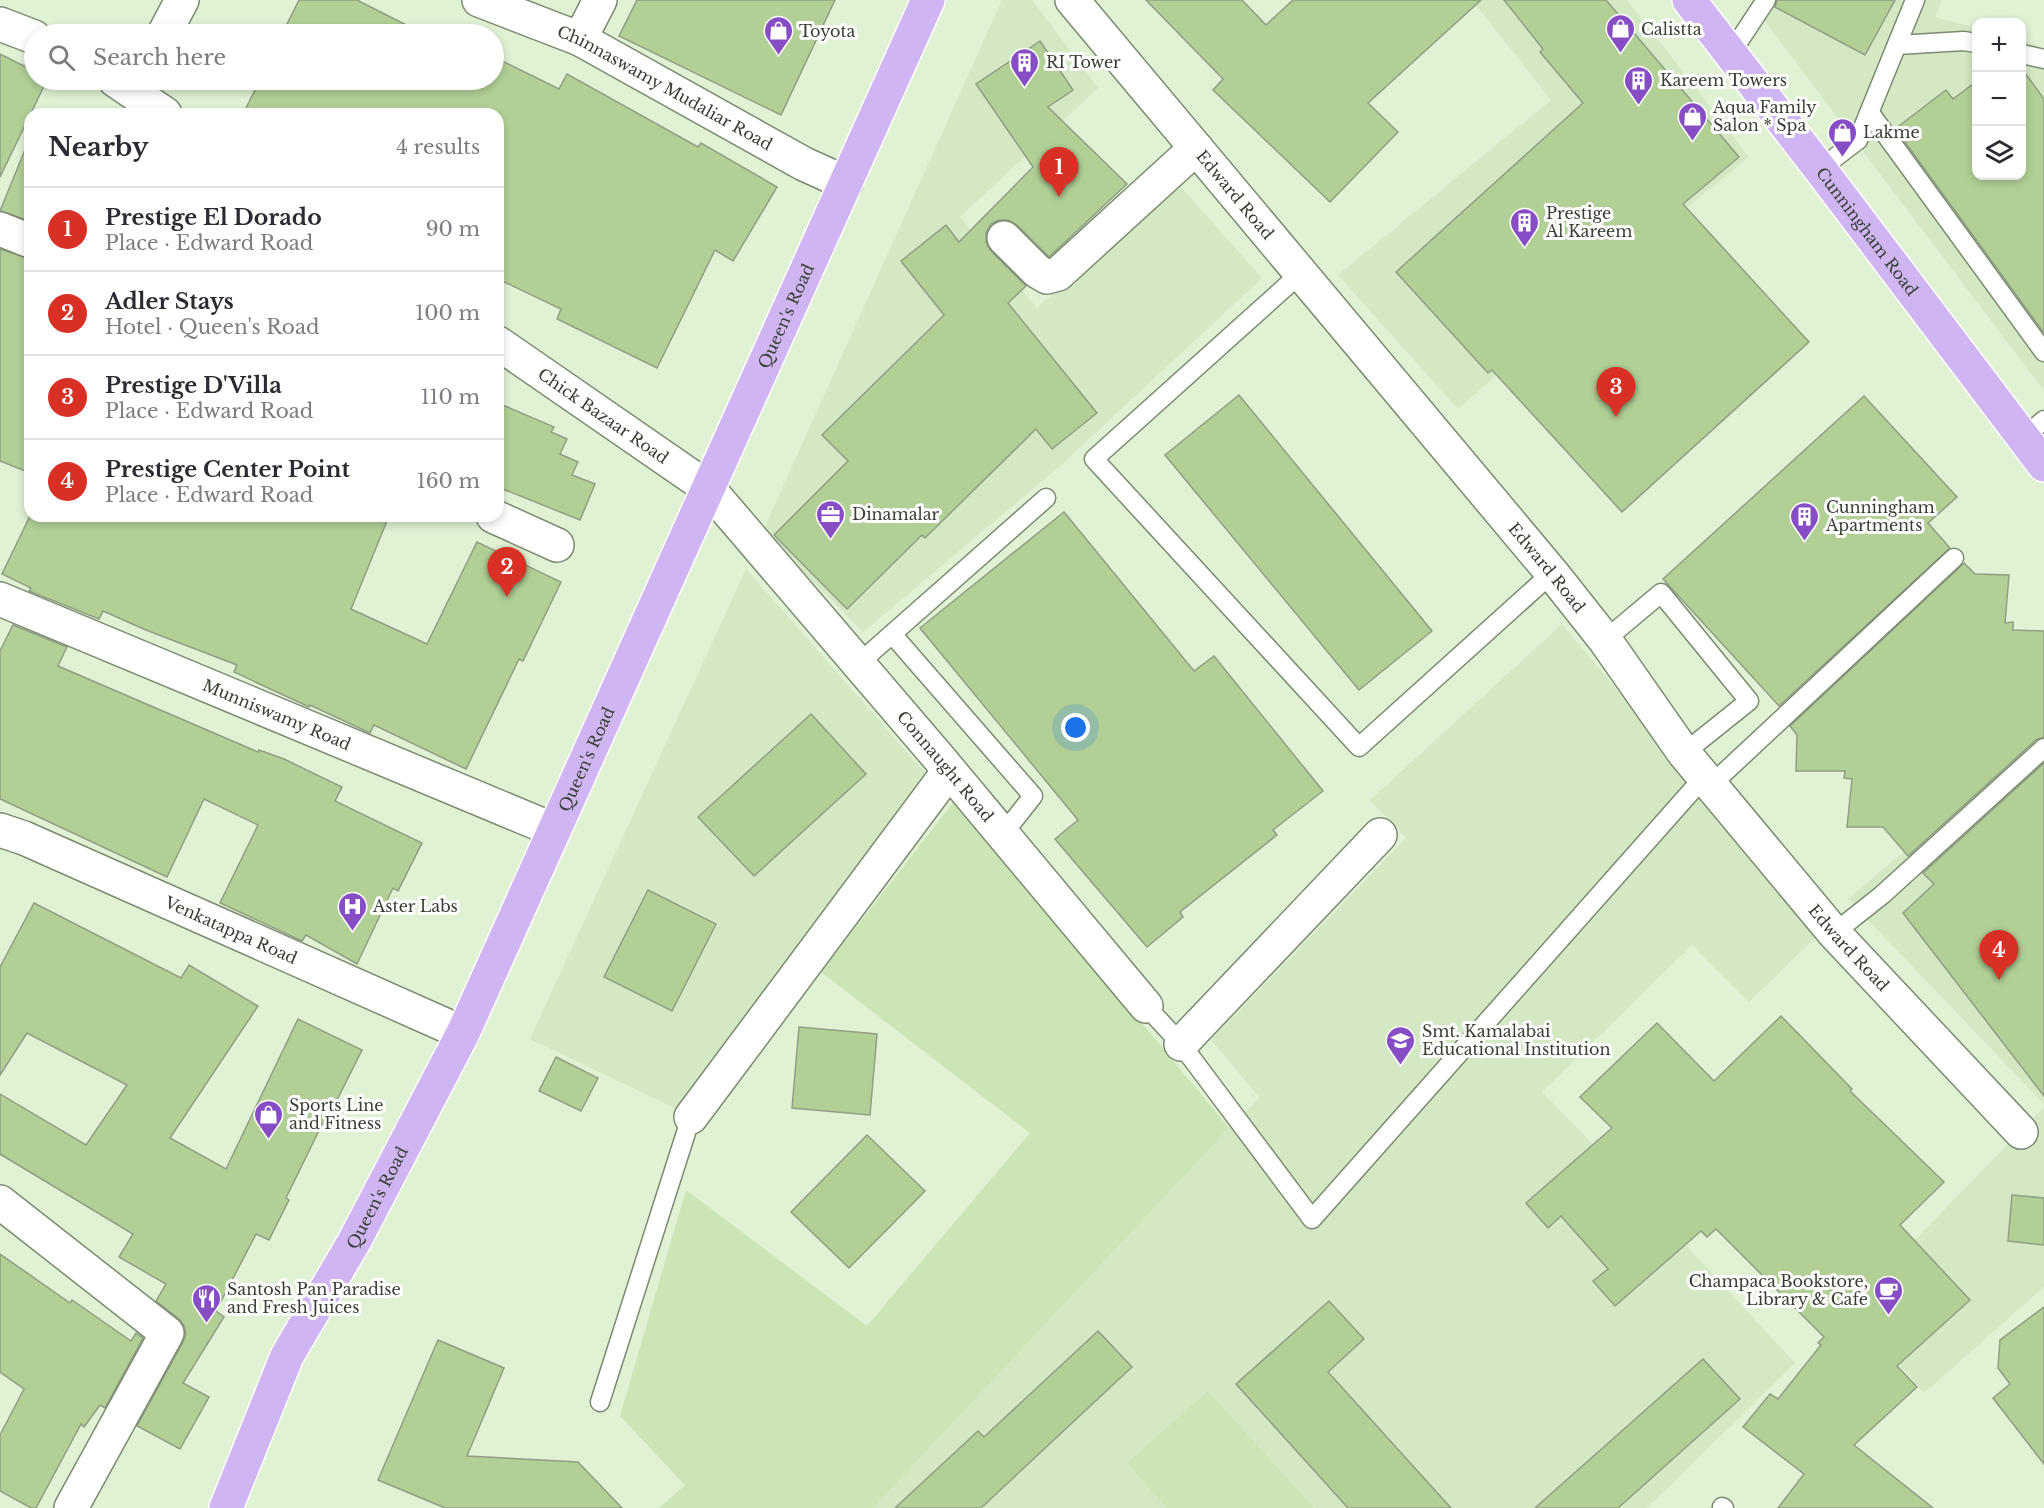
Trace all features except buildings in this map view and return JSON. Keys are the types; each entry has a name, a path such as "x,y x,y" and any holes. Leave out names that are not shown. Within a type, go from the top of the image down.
{"main road":[{"name":"Queen's Road","path":"226,1508 287,1356 355,1240 463,1032 928,0"},
{"name":"Cunningham Road","path":"1689,0 1820,169 2033,429 2044,465"}],"street":[{"path":"169,24 182,0"},
{"name":"Chinnaswamy Mudaliar Road","path":"479,0 580,39 804,164 846,183"},
{"path":"580,39 600,0"},
{"name":"Edward Road","path":"1072,0 1552,573 1605,640 1700,772 1834,933 2021,1132"},
{"path":"0,24 24,33"},
{"path":"129,91 156,108"},
{"path":"1004,238 1036,271 1047,277 1058,274 1196,148"},
{"path":"0,229 24,239"},
{"name":"Chick Bazaar Road","path":"504,347 708,488"},
{"name":"Connaught Road","path":"708,488 1003,834 1146,1006"},
{"path":"504,521 557,545"},
{"name":"Munniswamy Road","path":"0,599 554,830"},
{"path":"692,1116 949,771"},
{"name":"Venkatappa Road","path":"0,830 24,838 463,1032"},
{"path":"1181,1044 1380,835"},
{"path":"0,1202 167,1333 71,1508"}],"lane":[{"path":"1731,53 1766,0"},
{"path":"1820,169 1858,140 1915,0"},
{"path":"1897,45 1964,40 1972,42"},
{"path":"2026,55 2044,59"},
{"path":"1870,113 2044,352"},
{"path":"1301,273 1094,459 1359,747 1552,573"},
{"path":"858,664 1046,498"},
{"path":"1700,772 1953,558"},
{"path":"1605,640 1661,593 1749,701 1700,772"},
{"path":"892,634 1033,796 1003,834"},
{"path":"1834,933 1882,895 2044,748"},
{"name":"Connaught Road","path":"1146,1006 1181,1044 1312,1219 1700,772"},
{"path":"600,1402 692,1116"}],"shaded area":[{"path":"1002,0 1032,0 1098,88 960,217 1037,308 1179,185 1262,278 1060,466 863,632 763,531"},
{"path":"1472,0 1627,0 1749,157 1666,224 1458,409 1338,275 1551,100"},
{"path":"1773,0 1942,0 1935,17 1972,27 1972,180 2026,180 2026,41 2044,49 2044,391 1764,20"},
{"path":"746,569 925,773 679,1110 530,1039"},
{"name":"Smt. Kamalabai Educational Institution","path":"1562,624 1697,787 1823,930 1749,1002 1692,945 1542,1092 1795,1363 1647,1508 873,1508 1229,1128 1260,1098 1211,1040 1406,838 1370,800"},
{"path":"2044,733 2044,1104 1848,899"},
{"path":"956,799 1229,1128 873,1508 659,1508 685,1485 620,1416 686,1190 867,1326 1030,1133 821,972"},
{"path":"2044,1107 2044,1287 1924,1393 1849,1308"},
{"path":"1208,1391 1314,1508 1167,1508 1127,1463"}],"place":[{"name":"Calistta","path":"1620,54"},
{"name":"Toyota","path":"778,56"},
{"name":"RI Tower","path":"1025,88"},
{"name":"Kareem Towers","path":"1639,106"},
{"name":"Aqua Family Salon * Spa","path":"1692,142"},
{"name":"Lakme","path":"1842,158"},
{"name":"Prestige El Dorado","path":"1059,197"},
{"name":"Prestige Al Kareem","path":"1525,248"},
{"name":"Prestige D'Villa","path":"1616,417"},
{"name":"Dinamalar","path":"831,540"},
{"name":"Cunningham Apartments","path":"1805,542"},
{"name":"Adler Stays","path":"507,597"},
{"name":"Aster Labs","path":"352,932"},
{"name":"Prestige Center Point","path":"1999,980"},
{"name":"Smt. Kamalabai Educational Institution","path":"1401,1066"},
{"name":"Sports Line and Fitness","path":"268,1140"},
{"name":"Champaca Bookstore, Library & Cafe","path":"1889,1316"},
{"name":"Santosh Pan Paradise and Fresh Juices","path":"206,1324"}]}
